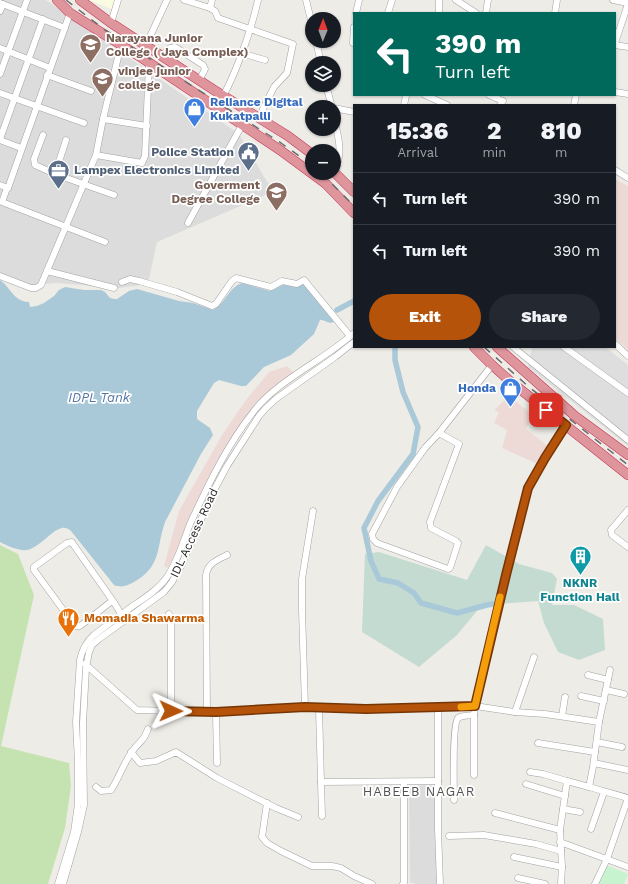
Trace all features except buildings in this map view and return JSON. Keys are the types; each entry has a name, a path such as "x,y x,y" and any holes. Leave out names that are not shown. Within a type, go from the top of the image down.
{"highway":[{"path":"57,0 70,13 280,150 326,184 353,212"},
{"path":"80,0 111,23 224,97 288,136 305,149"},
{"path":"207,101 214,90"},
{"path":"341,179 353,191"},
{"path":"475,348 492,365 628,475"},
{"path":"498,348 575,416 628,455"}],"street":[{"path":"0,74 28,0"},
{"path":"111,23 118,0"},
{"path":"146,45 167,0"},
{"path":"184,0 210,8 215,11 218,18 293,44 286,73 274,87 263,109"},
{"path":"210,8 212,0"},
{"path":"216,108 224,97 250,30 257,0"},
{"path":"306,0 309,12"},
{"path":"356,12 359,0"},
{"path":"388,12 392,0"},
{"path":"439,0 439,12"},
{"path":"456,0 463,2 475,12"},
{"path":"486,12 488,0"},
{"path":"555,12 557,0"},
{"path":"613,0 628,4 616,41"},
{"path":"0,12 2,3 65,28"},
{"path":"70,13 2,202 105,242"},
{"path":"21,148 0,140 43,19"},
{"path":"616,44 628,47"},
{"path":"0,276 31,288 36,288 41,285 96,155 121,45"},
{"path":"162,56 170,48 175,47 203,65 205,69 199,81"},
{"path":"0,48 50,68"},
{"path":"241,53 264,60"},
{"path":"96,155 142,163 145,156 149,64"},
{"path":"47,75 91,91"},
{"path":"616,92 628,94"},
{"path":"0,93 84,123"},
{"path":"427,96 445,104"},
{"path":"490,96 502,104"},
{"path":"341,109 353,112"},
{"path":"103,119 147,126"},
{"path":"188,223 242,125"},
{"path":"43,135 34,159 35,165 55,174 114,194"},
{"path":"55,174 66,140"},
{"path":"616,171 628,178"},
{"path":"0,185 8,188"},
{"path":"47,271 114,288"},
{"path":"58,884 74,832 78,804 76,722 80,660 83,649 89,639 153,591 167,577 183,545 187,532 207,487 238,433 261,402 271,393 353,337 304,280 297,284 282,281 271,287 236,278 232,281 216,304 212,306 177,292 139,281 130,279 122,282"},
{"name":"IDL Access Road","path":"63,884 84,805 83,723 87,665 92,645 159,596 172,582 181,566 213,492 234,454 259,416 277,398 335,357 353,337"},
{"path":"616,345 628,356"},
{"path":"506,355 514,348"},
{"path":"516,348 628,440"},
{"path":"565,348 628,393"},
{"path":"439,433 459,444 430,522 431,528 458,543 450,568 448,569 377,543 373,539 372,534 397,486 425,448 439,433 492,365"},
{"path":"474,775 475,706 528,488 566,425"},
{"path":"628,510 611,530 612,535 628,547"},
{"path":"305,707 302,579 313,511"},
{"path":"112,601 80,626 76,626 34,570 34,567 68,543 72,542 121,614"},
{"path":"207,712 206,575 210,565 227,555"},
{"path":"169,614 172,623 171,711"},
{"path":"515,712 534,657"},
{"path":"80,660 137,710 216,712 305,707 366,709 475,706 515,712 562,716 599,722"},
{"path":"589,787 594,763 599,722 610,670"},
{"path":"588,675 608,680"},
{"path":"606,690 624,694"},
{"path":"580,696 604,701"},
{"path":"562,716 565,697"},
{"path":"319,708 322,816"},
{"path":"438,708 440,884"},
{"path":"216,712 217,763"},
{"path":"454,800 456,721 463,716 474,715"},
{"path":"96,787 101,791 111,790 132,752 145,738 148,729"},
{"path":"538,742 595,752"},
{"path":"596,742 622,747"},
{"path":"132,752 140,763 156,761 176,752 217,778 298,817"},
{"path":"594,763 628,770"},
{"path":"530,772 628,798 607,859 595,884"},
{"path":"321,782 438,781"},
{"path":"560,884 562,867 560,830 567,781"},
{"path":"403,884 404,782"},
{"path":"526,784 565,796"},
{"path":"591,829 604,792"},
{"path":"267,803 262,837 267,843 312,866 332,866 341,868 372,884"},
{"path":"563,809 580,812"},
{"path":"495,813 560,830"},
{"path":"449,836 484,835 536,844 561,851"},
{"path":"560,842 628,867"},
{"path":"514,857 562,867"},
{"path":"518,878 545,884"}],"shaded area":[{"path":"0,0 46,0 239,134 266,180 275,191 157,242 148,284 119,288 57,283 20,286 0,279"},
{"path":"89,0 117,0 114,10"},
{"path":"616,180 628,186 628,350 616,339"},
{"path":"532,348 606,348 628,365 628,446 528,367"},
{"path":"287,366 294,373 241,426 168,568 164,566 179,511 222,435 246,400 269,372"},
{"path":"509,396 534,416 526,429 549,447 538,464 502,448 507,430 494,423 499,412 494,410"},
{"path":"486,545 519,564 552,573 557,579 552,605 574,605 603,619 605,650 579,660 558,652 544,623 538,601 482,605 457,635 419,667 362,632 365,554 379,552 467,580"},
{"path":"436,785 437,884 416,884 410,882 409,786"}],"green space":[{"path":"0,545 18,554 34,595 1,746 69,763 71,786 65,828 48,884 0,884"},
{"path":"606,865 628,874 624,884 598,884"}],"water":[{"name":"IDPL Tank","path":"0,280 16,297 29,302 30,307 44,303 54,296 59,290 65,287 84,290 101,290 110,298 114,299 117,299 129,291 137,289 179,301 193,303 213,310 221,304 234,288 242,283 270,291 281,285 294,287 303,283 335,321 329,323 324,320 320,320 314,334 291,355 264,367 246,386 219,380 214,383 197,411 197,419 210,428 213,435 201,454 165,522 154,563 143,576 134,582 129,585 119,586 114,585 67,528 58,529 32,549 17,549 0,542"}],"waterway":[{"path":"337,310 353,302"},
{"path":"395,348 395,360 403,392 418,427 413,454 378,501 364,528 371,561 379,579 398,583 414,593 421,603 457,613 493,604"}],"railway":[{"path":"66,0 105,30 305,160"},
{"path":"328,180 353,205"},
{"path":"485,348 529,387 628,465"}],"slow traffic":[{"path":"461,707 475,706 500,597"}],"place":[{"name":"Narayana Junior College ( Jaya Complex)","path":"90,64"},
{"name":"vinjee junior college","path":"103,98"},
{"name":"Reliance Digital Kukatpalli","path":"194,128"},
{"name":"Police Station","path":"249,172"},
{"name":"Lampex Electronics Limited","path":"58,190"},
{"name":"Goverment Degree College","path":"276,212"},
{"name":"Honda","path":"511,408"},
{"name":"NKNR Function Hall","path":"580,576"},
{"name":"Momadia Shawarma","path":"68,638"}],"district":[{"name":"HABEEB NAGAR","path":"419,791"}],"route":[{"path":"171,711 216,712 305,707 366,709 475,706 528,488 566,425 546,410"}]}
